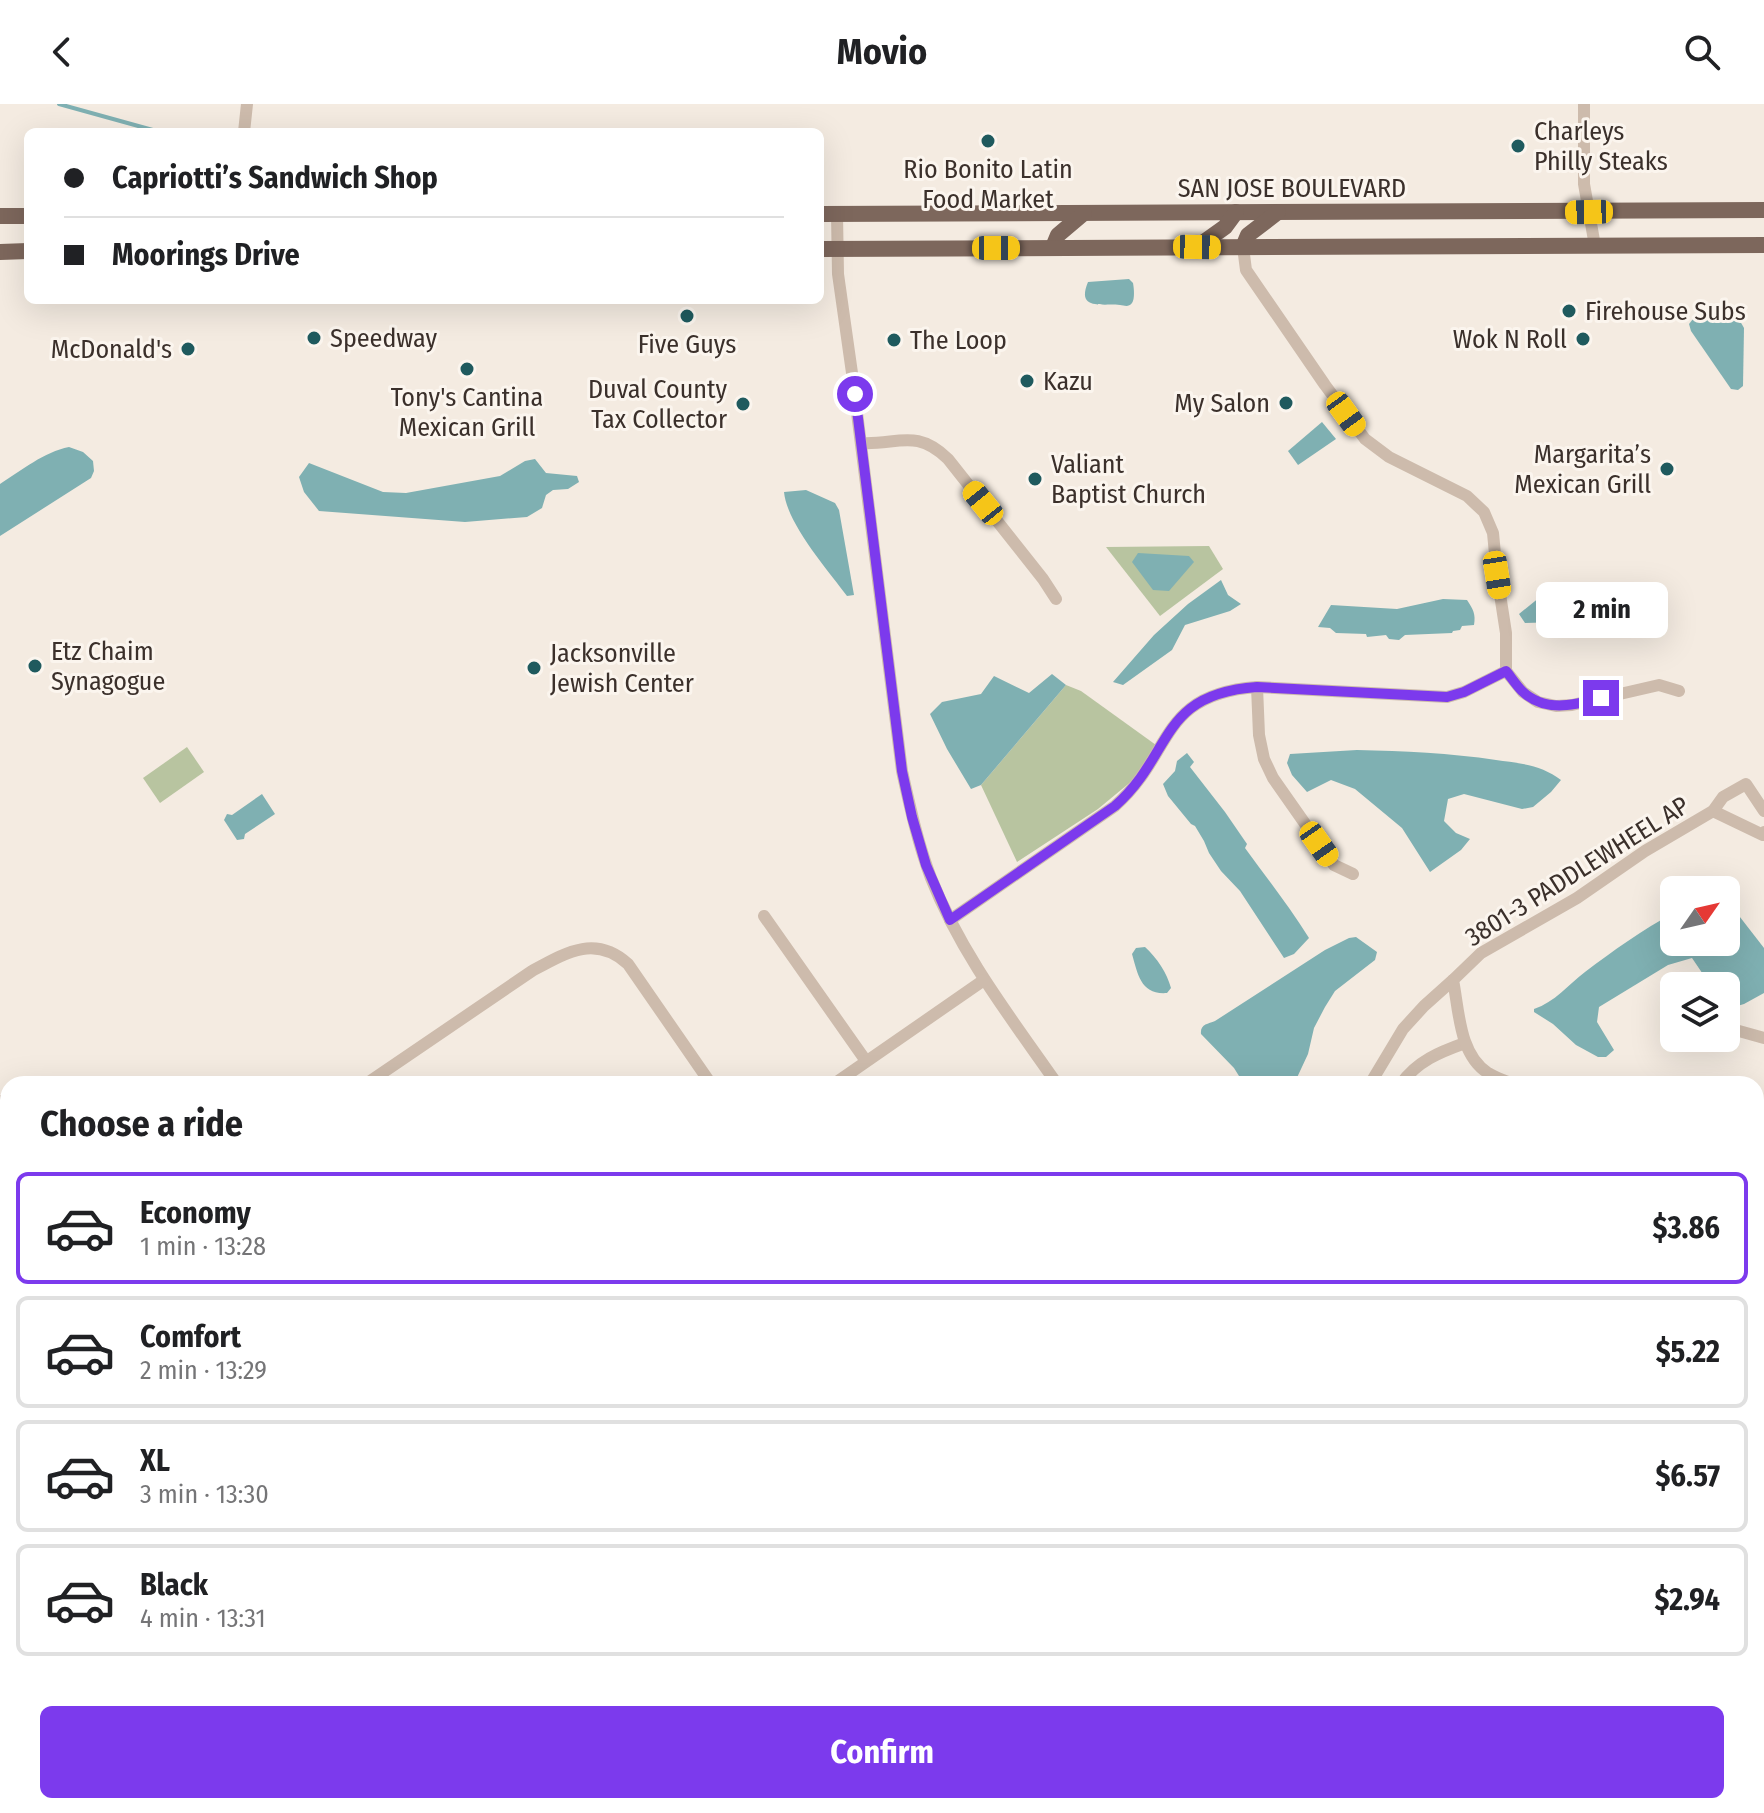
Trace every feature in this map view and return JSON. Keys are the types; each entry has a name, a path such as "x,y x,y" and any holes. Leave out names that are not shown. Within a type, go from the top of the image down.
{"main road":[{"name":"SAN JOSE BOULEVARD","path":"828,214 1764,210"},
{"path":"1197,247 1225,227 1236,212"},
{"path":"1243,247 1248,235 1278,212"},
{"path":"1053,247 1058,235 1084,213"},
{"path":"0,216 24,216"},
{"path":"829,249 1764,245"},
{"path":"0,252 24,251"}],"street":[{"path":"244,128 247,104"},
{"path":"1584,104 1584,184 1595,246"},
{"path":"828,214 829,249 838,274 902,771 912,817 926,865 950,920 984,980 1051,1076"},
{"path":"1243,247 1246,270 1365,439 1389,457 1467,496 1484,512 1493,533 1506,633 1506,671 1523,692 1538,702 1556,706 1659,685 1679,691"},
{"path":"861,443 918,440 939,451 1056,599"},
{"path":"950,920 1115,806 1143,776 1177,720 1188,709 1217,693 1257,687 1447,697 1506,671"},
{"path":"1257,687 1259,735 1264,759 1273,778 1334,865 1353,874"},
{"name":"3801-3 PADDLEWHEEL AP","path":"1495,1076 1475,1061 1465,1043 1453,980 1481,953 1577,898 1645,851 1713,811 1723,797 1746,784 1764,811"},
{"name":"3801-3 PADDLEWHEEL AP","path":"1713,811 1763,835 1764,832"},
{"path":"764,916 866,1061"},
{"path":"378,1076 532,971 581,948 604,948 628,964 705,1076"},
{"path":"845,1076 984,980"},
{"path":"1375,1076 1403,1029 1453,980"},
{"path":"1740,1031 1764,1038"},
{"path":"1408,1076 1429,1057 1465,1043"}],"green space":[{"path":"1209,546 1223,569 1160,616 1106,547"},
{"path":"1066,685 1081,691 1156,745 1133,780 1098,809 1017,862 981,785"},
{"path":"187,747 204,772 160,803 143,778"}],"water":[{"path":"1129,279 1133,283 1134,293 1129,305 1093,304 1085,298 1088,282"},
{"path":"1732,317 1740,321 1744,328 1743,386 1738,390 1731,389 1689,324 1693,319"},
{"path":"1322,422 1336,439 1298,465 1288,451"},
{"path":"69,447 83,452 93,461 91,478 0,536 0,484 42,457"},
{"path":"535,459 546,473 577,476 579,482 568,489 553,490 546,495 542,508 527,517 465,522 319,511 304,492 299,477 309,463 383,492 406,493 500,476 525,461"},
{"path":"806,490 835,503 839,510 854,595 847,596 792,518 784,492"},
{"path":"1138,553 1189,556 1194,562 1169,591 1153,590 1132,562"},
{"path":"1221,580 1228,595 1241,604 1230,611 1185,625 1172,650 1123,685 1113,682 1154,635"},
{"path":"1613,591 1644,593 1650,609 1648,615 1635,621 1607,618 1525,623 1519,614 1540,597 1581,604"},
{"path":"1443,599 1467,600 1474,612 1474,625 1462,626 1452,633 1405,635 1399,640 1389,639 1386,635 1367,637 1366,634 1336,633 1330,628 1318,627 1331,605 1397,609"},
{"path":"1052,674 1066,685 981,785 971,789 930,714 942,702 981,694 994,676 1029,693"},
{"path":"1357,750 1444,754 1513,762 1538,768 1561,780 1533,807 1522,809 1464,794 1448,799 1444,821 1456,833 1470,839 1461,850 1430,872 1402,828 1355,789 1331,780 1307,792 1292,775 1287,763 1290,754"},
{"path":"1187,753 1194,762 1190,767 1225,812 1247,844 1245,848 1309,938 1294,954 1284,958 1240,891 1221,871 1195,826 1168,796 1163,784 1175,771 1177,761"},
{"path":"262,794 275,814 245,834 244,839 237,840 224,820 227,814 232,815"},
{"path":"1740,917 1764,948 1764,993 1740,1005 1740,972 1702,972 1692,958 1668,965 1599,1007 1597,1022 1614,1050 1606,1057 1598,1057 1576,1045 1534,1012 1534,1009 1555,998 1617,948 1660,921 1660,956 1740,956"},
{"path":"1356,937 1377,952 1375,960 1335,991 1314,1028 1308,1054 1298,1076 1239,1076 1201,1034 1203,1026 1349,938"},
{"path":"1145,947 1167,977 1171,988 1167,993 1151,991 1139,976 1132,954 1136,948"}],"waterway":[{"path":"59,104 146,128"}],"place":[{"name":"Rio Bonito Latin Food Market","path":"988,141"},
{"name":"Charleys Philly Steaks","path":"1518,146"},
{"name":"Firehouse Subs","path":"1569,311"},
{"name":"Five Guys","path":"687,316"},
{"name":"Speedway","path":"314,338"},
{"name":"Wok N Roll","path":"1583,339"},
{"name":"The Loop","path":"894,340"},
{"name":"McDonald's","path":"188,349"},
{"name":"Tony's Cantina Mexican Grill","path":"467,369"},
{"name":"Kazu","path":"1027,381"},
{"name":"My Salon","path":"1286,403"},
{"name":"Duval County Tax Collector","path":"743,404"},
{"name":"Margarita’s Mexican Grill","path":"1667,469"},
{"name":"Valiant Baptist Church","path":"1035,479"},
{"name":"Etz Chaim Synagogue","path":"35,666"},
{"name":"Jacksonville Jewish Center","path":"534,668"}],"route":[{"path":"855,394 902,771 926,865 950,920 1115,806 1143,776 1177,720 1188,709 1217,693 1257,687 1447,697 1506,671 1523,692 1538,702 1556,706 1572,705 1601,698"}]}
